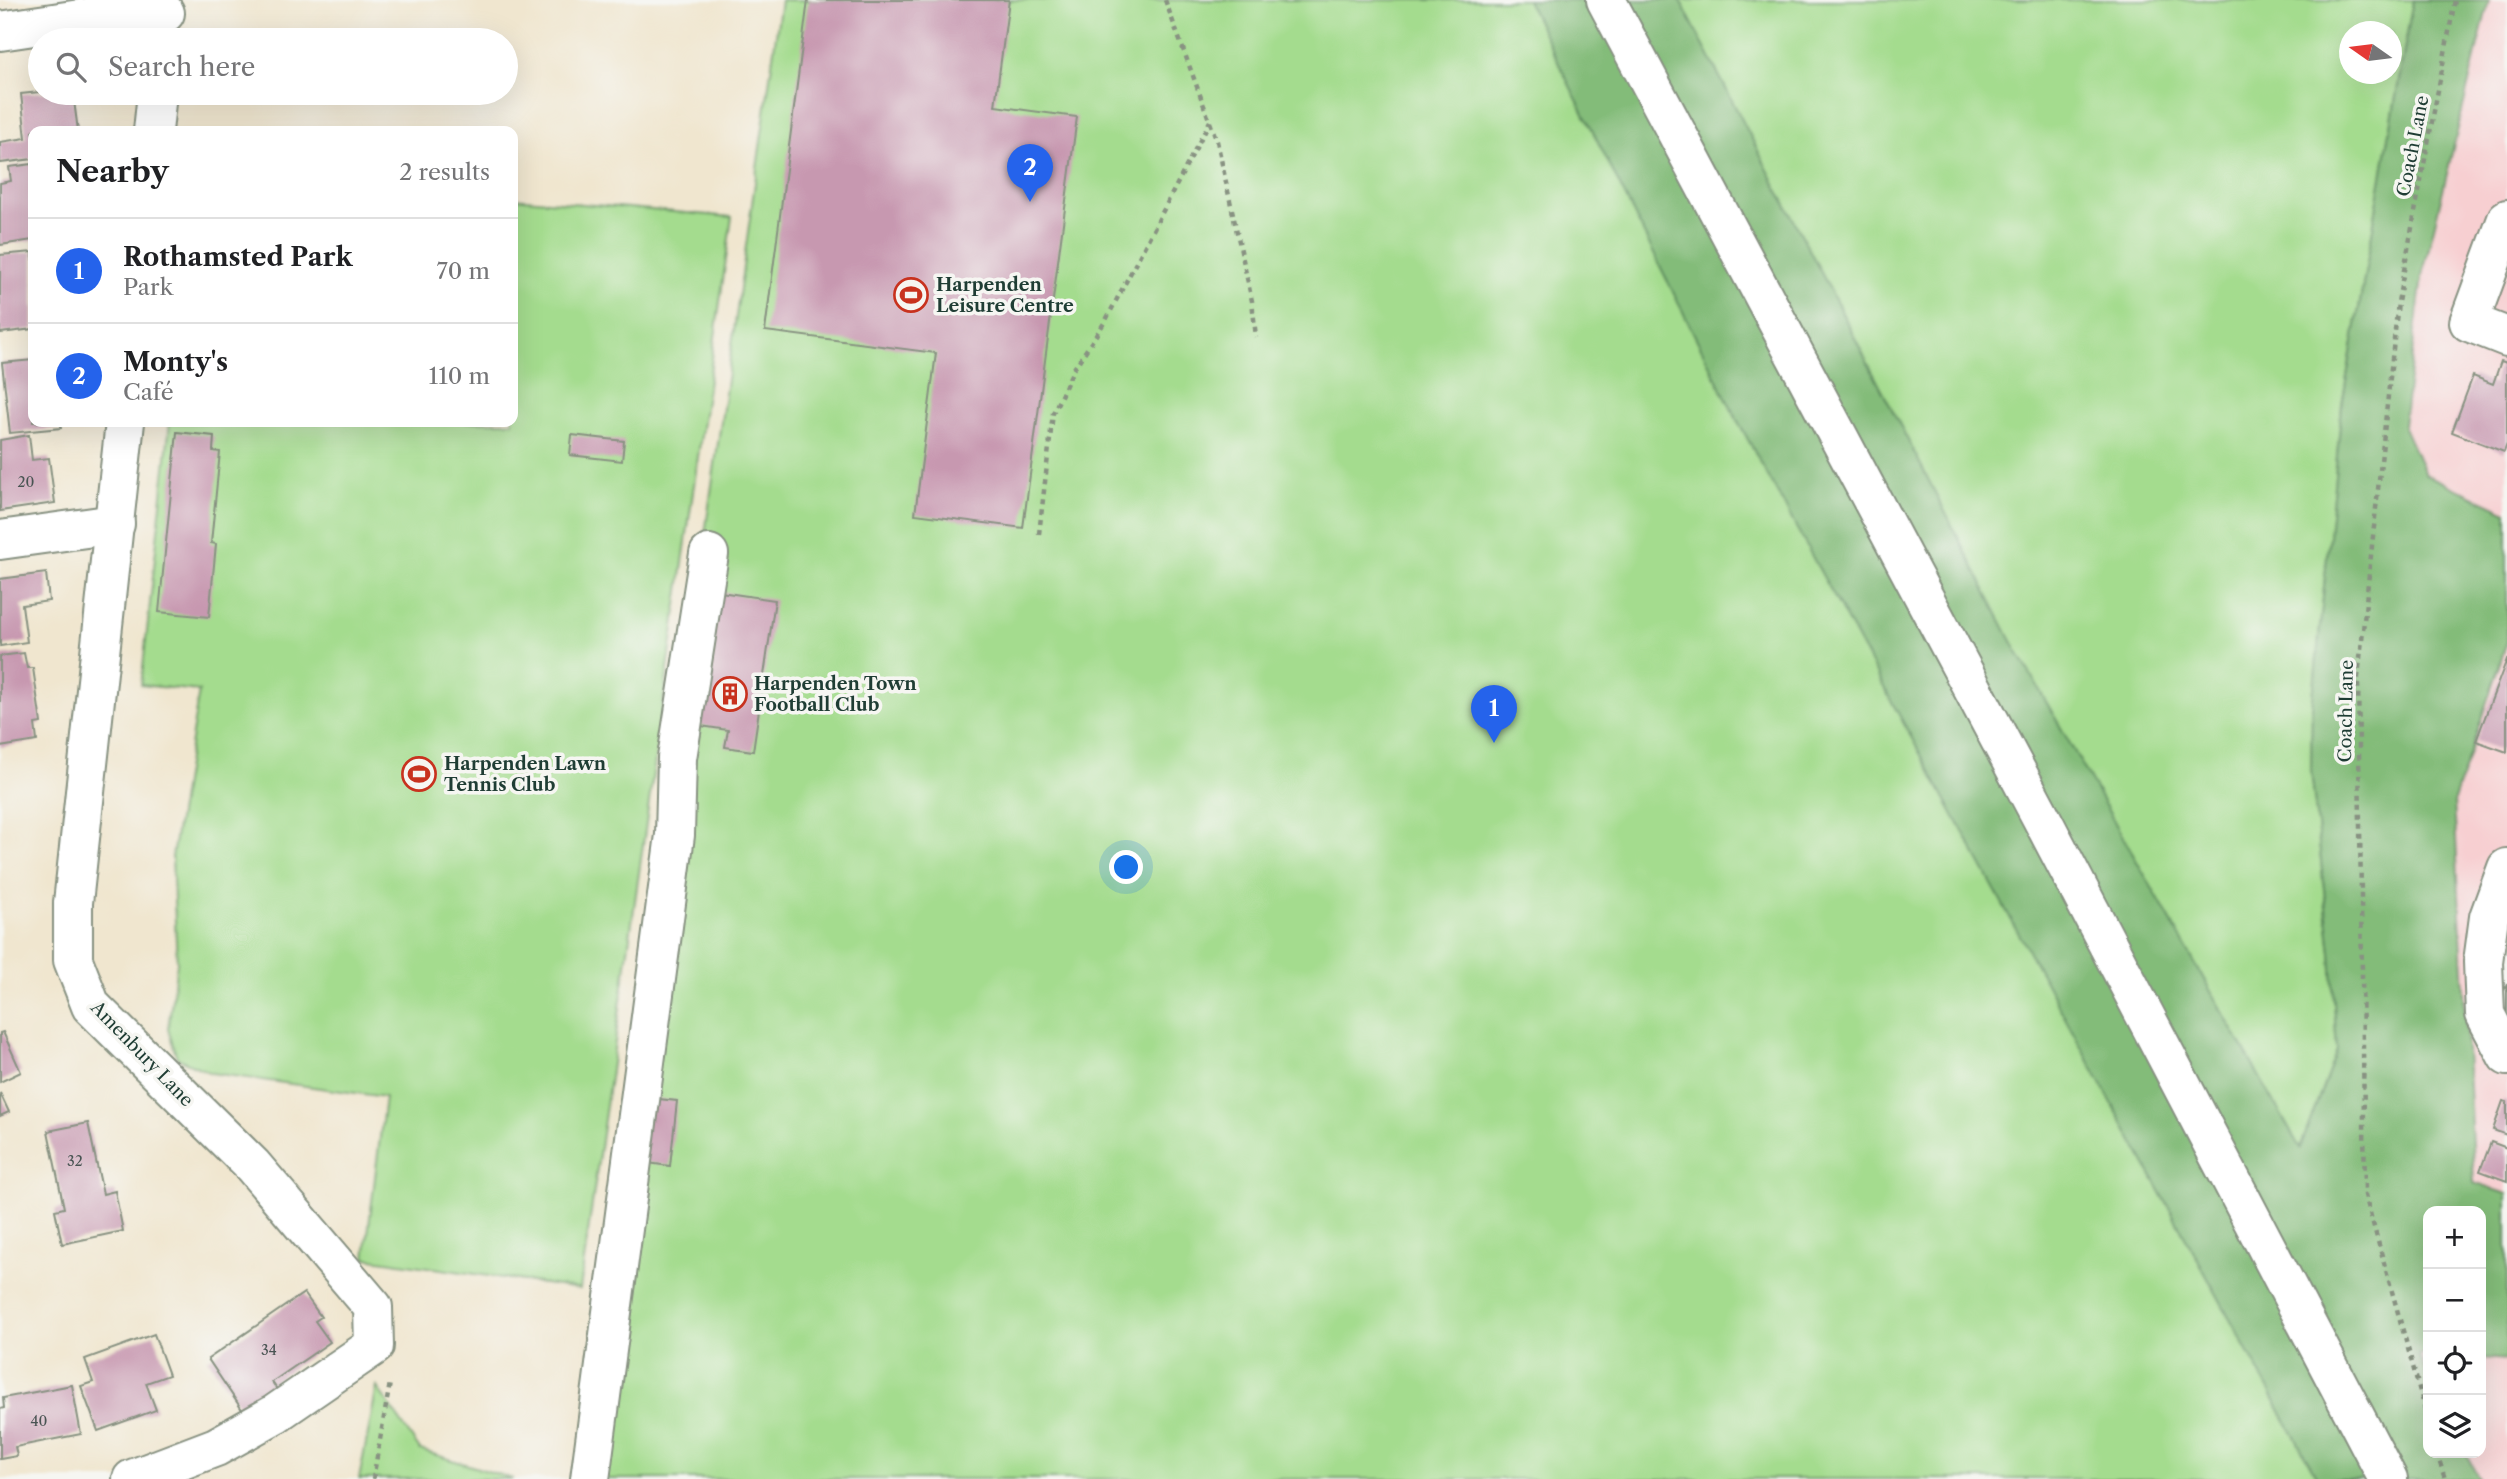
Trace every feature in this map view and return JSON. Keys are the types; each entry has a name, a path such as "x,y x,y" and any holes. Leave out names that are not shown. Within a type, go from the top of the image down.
{"street":[{"path":"1606,0 2034,804 2388,1479"},
{"path":"0,31 127,12 164,18"},
{"path":"154,126 156,105"},
{"path":"2507,219 2469,322 2507,337"},
{"name":"Amenbury Lane","path":"125,427 73,903 73,960 91,1006 253,1166 373,1307 374,1346"},
{"path":"0,540 115,524"},
{"path":"590,1479 675,835 677,758 709,554"},
{"path":"2507,868 2489,917 2483,962 2485,1014 2507,1056"},
{"path":"132,1479 216,1447 275,1414 374,1346"}],"path":[{"path":"1166,0 1217,141 1252,301 1256,337"},
{"name":"Coach Lane","path":"2423,1402 2365,1195 2358,677 2398,302 2455,0"},
{"path":"1039,534 1053,413 1073,370 1106,320 1210,121"},
{"path":"373,1479 392,1375 374,1346"},
{"path":"2439,1458 2445,1479"}],"shaded area":[{"path":"2413,0 2507,0 2507,1479 2405,1479 2312,708 2342,405 2398,84 2402,84 2402,63"}],"green space":[{"path":"781,0 2413,0 2402,63 2402,21 2339,21 2339,84 2398,84 2342,405 2312,708 2311,770 2331,953 2337,1051 2405,1479 590,1479 679,717"},
{"path":"1527,0 1680,0 2015,647 2300,1148 2337,1050 2331,953 2311,770 2312,708 2342,405 2398,84 2402,84 2402,63 2413,0 2489,0 2422,277 2403,425 2425,474 2507,512 2507,642 2454,800 2474,1183 2507,1194 2507,1360 2486,1358 2486,1206 2423,1206 2423,1355 2418,1355 2423,1366 2423,1458 2468,1458 2479,1479 2318,1479 1734,414"},
{"name":"Harpenden Lawn Tennis Club","path":"518,198 732,217 580,1289 365,1258 385,1097 211,1073 177,1058 168,1029 177,963 172,857 199,691 141,685 169,427 518,427"},
{"path":"377,1387 420,1450 513,1479 359,1479"}],"building":[{"name":"Harpenden Leisure Centre","path":"808,0 1009,0 995,106 1077,117 1023,528 915,514 936,353 765,331"},
{"path":"28,93 28,105 75,105 77,126 28,126 28,160 0,163 0,142 26,138 21,94"},
{"path":"28,165 28,241 0,245 0,183 11,181 9,167"},
{"path":"28,252 28,330 0,333 0,255"},
{"path":"28,360 28,427 61,428 10,433 2,363"},
{"path":"2501,361 2507,363 2507,444 2504,452 2452,432 2473,376 2493,384"},
{"path":"177,432 214,436 213,451 220,452 211,543 216,544 209,617 159,612"},
{"path":"29,435 32,460 49,458 55,503 0,511 0,440"},
{"path":"572,435 624,441 622,461 570,455"},
{"path":"46,573 49,601 22,605 27,642 0,646 0,579"},
{"name":"Harpenden Town Football Club","path":"720,592 775,600 753,751 725,747 728,730 694,725"},
{"path":"24,653 27,668 33,668 41,723 35,724 37,741 0,747 0,656"},
{"path":"2507,659 2507,752 2476,741"},
{"path":"2507,983 2507,1013 2497,1010"},
{"path":"3,1032 21,1072 0,1082 0,1033"},
{"path":"0,1093 9,1112 0,1116"},
{"path":"649,1098 677,1101 670,1166 640,1162"},
{"path":"2503,1101 2507,1102 2507,1135 2493,1130"},
{"path":"88,1123 103,1194 115,1191 123,1231 62,1244 55,1210 64,1208 48,1131"},
{"path":"2491,1142 2507,1148 2507,1181 2480,1171"},
{"path":"304,1293 321,1317 315,1321 330,1342 272,1382 280,1394 247,1417 208,1359"},
{"path":"154,1334 169,1375 146,1383 156,1410 98,1431 81,1386 93,1382 85,1359"},
{"path":"72,1385 81,1434 15,1447 17,1456 0,1459 0,1409 4,1408 3,1398"}],"place":[{"name":"Monty's","path":"1030,202"},
{"name":"Harpenden Leisure Centre","path":"911,295"},
{"name":"Harpenden Town Football Club","path":"730,694"},
{"name":"Rothamsted Park","path":"1494,743"},
{"name":"Harpenden Lawn Tennis Club","path":"419,774"}]}
